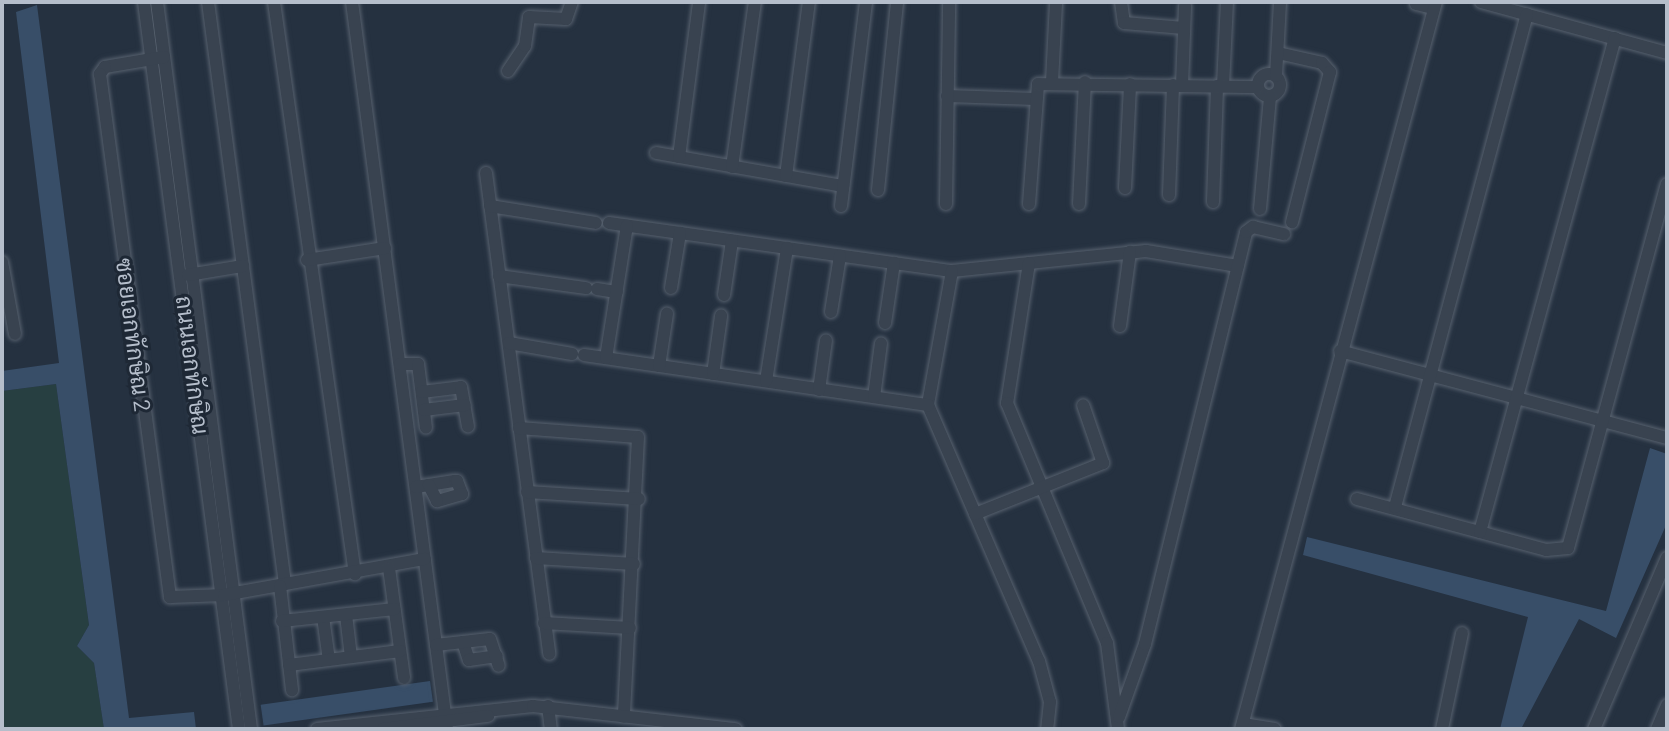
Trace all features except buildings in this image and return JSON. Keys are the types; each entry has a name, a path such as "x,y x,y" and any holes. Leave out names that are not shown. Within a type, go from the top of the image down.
{"street":[{"name":"ถนนเอกทักษิณ","path":"144,2 158,58 229,594 251,729"},
{"name":"ถนนเอกทักษิณ","path":"157,2 158,58"},
{"path":"208,2 283,585 282,621 292,690"},
{"path":"274,2 307,260 355,574"},
{"path":"352,2 400,363 423,486 425,559 446,721"},
{"path":"508,71 525,46 528,17 566,19 572,2"},
{"path":"679,157 699,2"},
{"path":"732,167 755,2"},
{"path":"786,176 809,2"},
{"path":"841,206 866,2"},
{"path":"878,190 897,2"},
{"path":"946,204 949,2"},
{"path":"1052,82 1056,2"},
{"path":"1121,2 1125,23 1184,28"},
{"path":"1213,202 1227,2"},
{"path":"1270,96 1279,90 1276,76 1280,2"},
{"path":"1481,2 1667,52"},
{"path":"1275,729 1242,726 1340,351 1435,5 1416,4"},
{"path":"1169,195 1185,6"},
{"path":"1395,507 1527,14"},
{"path":"1480,532 1615,38"},
{"path":"1278,52 1322,63 1330,72 1292,222"},
{"name":"ซอยเอกทักษิณ 2","path":"158,58 105,67 100,74 167,591 176,599 229,594 389,568 425,559"},
{"path":"1258,87 1262,75 1276,76"},
{"path":"1079,204 1085,82"},
{"path":"1029,204 1038,84 1085,82 1258,87 1270,96"},
{"path":"1125,188 1130,84"},
{"path":"947,96 1035,99"},
{"path":"1260,209 1270,96"},
{"path":"656,153 843,186"},
{"path":"486,173 549,654"},
{"path":"1357,499 1395,507 1546,550 1568,548 1667,184"},
{"path":"491,206 952,271 1130,252 1238,266"},
{"path":"606,358 627,226"},
{"path":"1119,723 1145,644 1249,229 1284,234"},
{"path":"671,288 680,233"},
{"path":"724,295 732,241"},
{"path":"307,260 385,248"},
{"path":"766,382 787,248"},
{"path":"1120,326 1130,252"},
{"path":"831,312 840,256"},
{"path":"2,261 15,334"},
{"path":"885,323 894,263"},
{"path":"1029,263 1007,403 1107,643 1119,723"},
{"path":"188,275 243,266"},
{"path":"952,271 928,405 1039,661 1050,702 1047,729"},
{"path":"499,276 617,292"},
{"path":"659,366 667,314"},
{"path":"713,374 721,316"},
{"path":"819,390 826,340"},
{"path":"509,343 928,405"},
{"path":"874,397 881,343"},
{"path":"1340,351 1667,438"},
{"path":"400,363 418,364 426,428"},
{"path":"422,392 461,387 468,426"},
{"path":"424,410 465,405"},
{"path":"975,514 1103,463 1083,405"},
{"path":"519,428 638,437 639,499 624,717"},
{"path":"527,492 639,499"},
{"path":"536,558 634,564"},
{"path":"1594,729 1667,558"},
{"path":"389,568 404,678"},
{"name":"ถนนเอกทักษิณ","path":"229,594 239,729"},
{"path":"282,621 394,609"},
{"path":"346,615 351,657"},
{"path":"323,617 329,660"},
{"path":"544,622 630,628"},
{"path":"1442,729 1462,633"},
{"path":"436,645 463,642 493,640 498,661 469,660 463,642"},
{"path":"289,665 400,651"},
{"path":"551,729 553,710"},
{"path":"383,729 553,710 685,726 736,729"},
{"path":"1657,729 1666,712"},
{"path":"317,729 446,721"}],"green space":[{"path":"56,384 89,625 77,646 94,663 104,729 2,729 2,391"}],"water":[{"path":"37,5 129,718 194,712 196,729 104,729 94,663 77,646 89,625 56,384 2,391 2,371 59,363 16,12"},
{"path":"1650,448 1667,454 1667,523 1616,638 1579,619 1521,729 1500,729 1528,617 1303,555 1307,537 1606,611"},
{"path":"430,681 433,702 264,726 261,705"}]}
